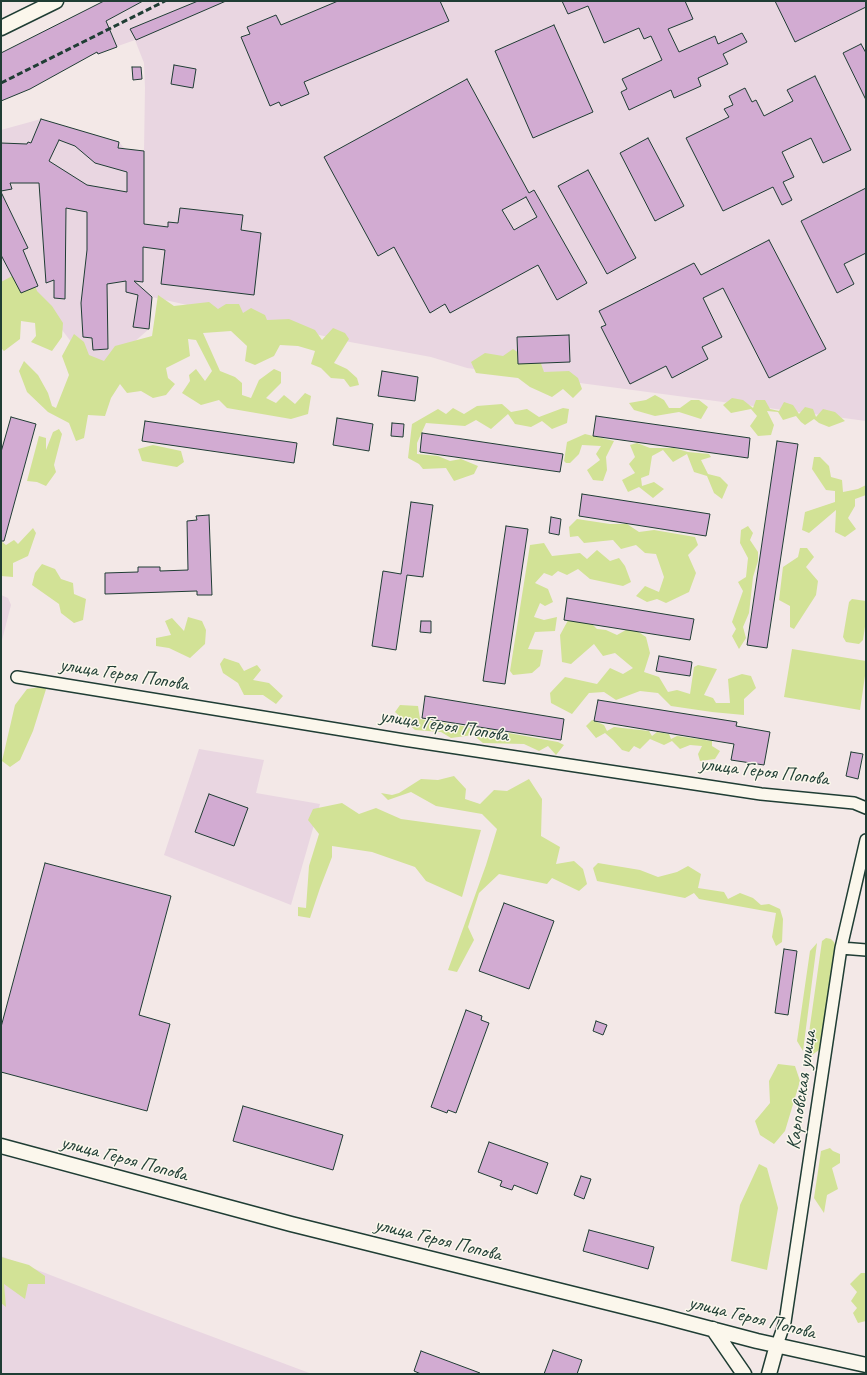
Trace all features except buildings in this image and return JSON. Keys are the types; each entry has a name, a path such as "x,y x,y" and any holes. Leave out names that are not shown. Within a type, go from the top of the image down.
{"street":[{"path":"1,28 56,1"},
{"name":"улица Героя Попова","path":"17,677 419,742 761,794 854,803 866,808"},
{"name":"Карповская улица","path":"777,1345 785,1322 841,948 866,840"},
{"path":"841,948 866,950"},
{"name":"улица Героя Попова","path":"1,1146 291,1224 757,1341 866,1365"},
{"path":"713,1329 744,1374"},
{"path":"769,1374 777,1345"}],"shaded area":[{"path":"104,1 866,1 866,421 467,368 431,357 350,342 152,297 149,329 109,364 82,356 36,296 1,303 1,130 41,119 119,142 125,149 144,151 144,63 135,40 87,57 30,89 1,101 1,53"},
{"path":"1,595 8,598 11,605 1,644"},
{"path":"199,749 264,760 256,793 320,804 291,905 164,855"},
{"path":"1,1256 141,1310 312,1374 1,1374"}],"green space":[{"path":"18,273 32,278 37,291 52,306 63,323 62,337 52,351 31,342 36,336 35,323 21,321 20,339 4,351 1,348 1,282"},
{"path":"158,295 174,306 209,302 218,309 226,304 239,304 243,313 251,308 265,315 267,320 289,319 315,330 322,340 333,328 345,333 349,339 334,363 347,369 357,378 359,385 350,387 344,379 331,378 321,368 311,364 315,351 298,346 280,345 274,356 255,365 245,361 247,346 231,331 203,333 220,371 235,377 242,383 242,395 251,398 259,380 274,369 281,372 281,383 266,398 276,403 284,395 295,404 305,393 311,396 308,414 291,419 227,408 219,400 201,405 182,393 190,381 189,375 196,369 205,381 212,371 196,340 188,339 190,356 166,368 168,378 175,384 166,395 153,398 141,391 127,393 120,384 111,398 105,416 88,415 84,438 76,441 69,423 48,412 27,392 19,371 24,361 38,375 48,393 52,406 56,408 69,375 62,356 74,334 84,342 89,355 104,361 115,346 152,336"},
{"path":"513,349 528,359 539,358 544,372 569,371 578,378 582,389 573,398 563,389 552,397 530,387 518,378 476,373 471,362 485,353 503,356"},
{"path":"655,395 664,400 669,408 680,408 691,400 699,400 708,407 701,419 679,412 655,416 634,410 629,403 646,400"},
{"path":"732,398 743,400 753,408 756,400 765,400 770,409 779,411 784,402 793,405 799,414 805,407 813,409 816,417 823,409 835,412 845,421 829,427 814,419 805,425 796,416 783,420 778,412 767,411 774,425 771,435 758,436 750,426 757,416 751,409 731,413 723,405"},
{"path":"502,404 511,412 527,409 539,417 563,408 569,409 567,423 552,429 542,421 531,427 515,424 508,414 491,429 476,420 465,426 426,423 417,443 417,454 438,456 450,461 461,459 478,466 474,474 454,481 446,468 423,469 419,464 408,458 412,424 438,409 446,414 453,408 464,414 477,406"},
{"path":"59,429 62,434 54,465 56,472 46,486 37,482 27,481 39,436 46,438 46,450 53,432"},
{"path":"585,434 614,441 606,457 607,470 603,481 593,480 587,470 600,460 596,454 601,446 582,445 579,454 570,463 566,463 564,461 567,442"},
{"path":"637,443 650,448 674,448 688,452 709,454 711,457 701,460 708,474 720,477 728,485 722,499 714,493 707,476 694,472 687,454 673,462 663,450 652,456 649,475 641,478 642,486 654,482 664,489 653,498 639,487 628,492 622,480 635,473 629,464 635,457 630,445"},
{"path":"153,445 181,451 184,462 177,467 142,461 138,449"},
{"path":"814,457 820,457 829,466 831,477 842,480 843,492 858,489 866,485 866,495 855,499 855,506 848,518 856,529 845,537 835,532 836,510 809,533 802,530 805,512 835,502 835,491 826,490 812,469"},
{"path":"577,519 610,524 627,524 639,532 654,530 695,537 698,545 688,555 696,573 689,592 666,603 657,599 647,602 636,596 645,586 659,592 664,577 656,554 645,553 636,545 621,549 613,540 584,543 578,536 570,537 569,527"},
{"path":"748,526 753,533 750,540 758,552 758,561 753,577 749,613 743,627 746,638 739,649 732,636 736,629 732,622 743,591 738,582 746,577 748,558 740,543 741,530"},
{"path":"33,528 36,533 28,556 13,563 13,577 1,576 1,541 6,545 14,540 18,544"},
{"path":"544,543 552,556 580,553 587,559 597,550 610,561 619,558 625,566 631,582 623,586 590,579 578,569 567,575 558,571 552,576 544,573 535,583 548,589 553,602 545,606 540,603 534,617 544,620 557,617 555,631 535,632 528,649 543,650 540,666 532,673 513,675 510,671 530,545"},
{"path":"800,548 807,548 814,557 806,567 818,581 816,595 794,629 790,627 790,606 779,600 783,567 798,557"},
{"path":"42,564 55,569 61,579 73,583 74,594 86,599 83,620 74,623 61,613 59,604 32,585 35,573"},
{"path":"852,599 866,601 866,620 863,640 859,644 846,642 843,637 849,602"},
{"path":"572,613 586,618 597,629 606,630 617,635 631,627 646,637 650,653 644,672 659,677 668,692 677,690 690,694 694,667 698,665 717,669 704,695 713,698 716,703 730,703 728,679 742,674 751,676 756,688 744,699 744,715 671,706 658,693 640,691 616,700 604,692 589,693 572,714 551,703 550,693 565,677 597,684 610,668 623,674 633,668 615,653 603,656 594,644 571,664 562,662 560,635"},
{"path":"188,617 202,621 206,630 205,644 190,658 169,648 156,646 156,638 171,635 165,621 172,618 184,631"},
{"path":"792,649 866,661 860,710 784,697"},
{"path":"224,658 239,663 244,671 257,665 261,670 253,680 269,683 283,696 276,704 263,695 244,695 238,683 223,673 220,664"},
{"path":"47,686 33,731 20,760 10,767 2,761 15,705 27,689"},
{"path":"400,705 418,706 420,719 469,727 474,732 481,728 558,742 564,745 556,755 548,746 539,751 524,744 483,743 473,735 451,738 441,732 415,730 395,712"},
{"path":"592,720 604,725 607,731 614,727 649,731 652,736 657,732 669,734 671,739 677,736 712,741 712,746 720,751 715,759 700,761 698,754 702,746 690,745 680,749 672,741 664,745 650,739 640,749 634,746 629,752 622,750 605,733 596,738 586,726"},
{"path":"454,776 466,789 465,799 480,804 494,790 507,791 529,779 542,799 541,836 560,847 556,864 574,861 583,869 587,884 579,891 552,878 547,884 499,874 479,893 468,927 474,940 457,972 448,970 486,865 497,829 482,814 436,806 411,792 388,800 381,793 392,795 399,793 421,779 438,780"},
{"path":"342,803 359,814 376,808 401,819 481,830 462,897 426,881 415,867 372,852 332,846 332,857 310,918 298,916 298,907 306,908 309,866 319,834 308,820 313,809"},
{"path":"598,863 640,870 658,877 677,872 688,866 701,874 698,888 724,892 728,899 740,893 753,898 761,905 769,904 780,909 783,919 782,942 776,946 772,937 776,913 699,899 694,893 685,898 597,881 593,868"},
{"path":"826,938 831,939 836,947 819,1050 812,1055 806,1054 822,941"},
{"path":"817,943 803,1051 797,1041 810,951"},
{"path":"778,1064 795,1066 800,1081 785,1131 774,1144 760,1135 755,1121 770,1103 769,1081"},
{"path":"830,1148 840,1154 840,1163 832,1168 838,1189 827,1195 824,1213 814,1198 821,1151"},
{"path":"759,1164 767,1168 778,1208 767,1270 731,1261 740,1205"},
{"path":"1,1257 29,1265 45,1276 45,1284 28,1284 25,1299 4,1284 6,1307 1,1303"},
{"path":"861,1273 866,1273 866,1321 858,1323 853,1313 857,1308 851,1301 857,1292 850,1284"}],"railway":[{"path":"1,83 165,1"}]}
